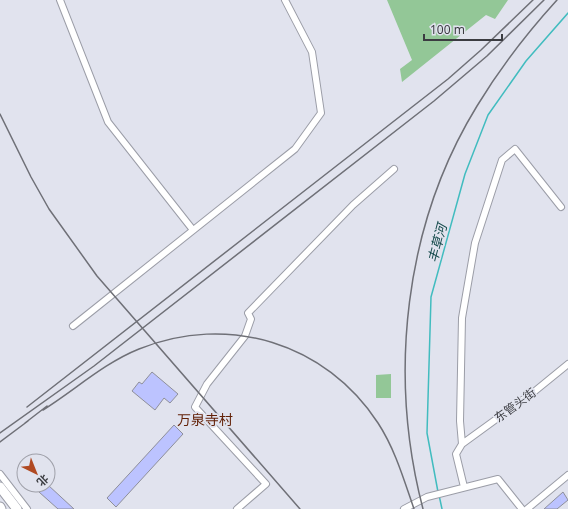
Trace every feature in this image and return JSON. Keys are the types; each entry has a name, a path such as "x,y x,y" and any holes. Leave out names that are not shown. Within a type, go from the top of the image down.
{"highway":[{"path":"0,487 17,509"}],"street":[{"path":"60,0 108,122 193,230"},
{"path":"72,326 295,149 321,113 312,52 285,0"},
{"path":"464,487 456,454 462,444 460,421 462,318 475,243 502,160 515,149 561,207"},
{"path":"237,509 266,484 195,407 207,384 245,336 251,320 248,313 353,205 394,169"},
{"name":"东管头街","path":"462,444 535,391 568,364"},
{"path":"0,474 27,509"},
{"path":"527,509 568,475"},
{"path":"404,509 427,497 498,480 522,509"}],"green space":[{"path":"387,0 508,0 495,19 486,15 402,82 400,69 412,60"},
{"path":"391,374 391,398 376,398 376,375"}],"building":[{"path":"152,372 178,394 170,403 164,398 155,410 132,391 139,382 142,384"},
{"path":"174,425 183,434 116,507 107,498"},
{"path":"56,492 74,509 58,509 40,493"},
{"path":"563,492 568,500 557,509 544,509"}],"waterway":[{"name":"丰草河","path":"438,492 427,433 431,297 465,174 488,115 526,61 568,13"},
{"name":"丰草河","path":"439,495 442,509"}],"railway":[{"path":"27,407 448,79 481,50 533,0"},
{"path":"0,433 94,366 434,101 487,56 544,0"},
{"path":"423,509 412,458 406,406 405,354 410,302 419,250 433,200 452,152 477,106 514,51 557,0"},
{"path":"0,114 31,177 49,209 97,276 300,509"},
{"path":"43,410 90,377 126,355 139,349 173,339 207,334 240,336 272,342 303,355 331,373 356,395 384,433 399,465 414,509"},
{"path":"25,423 47,406"},
{"path":"0,442 28,421"}],"district":[{"name":"万泉寺村","path":"205,419"}]}
